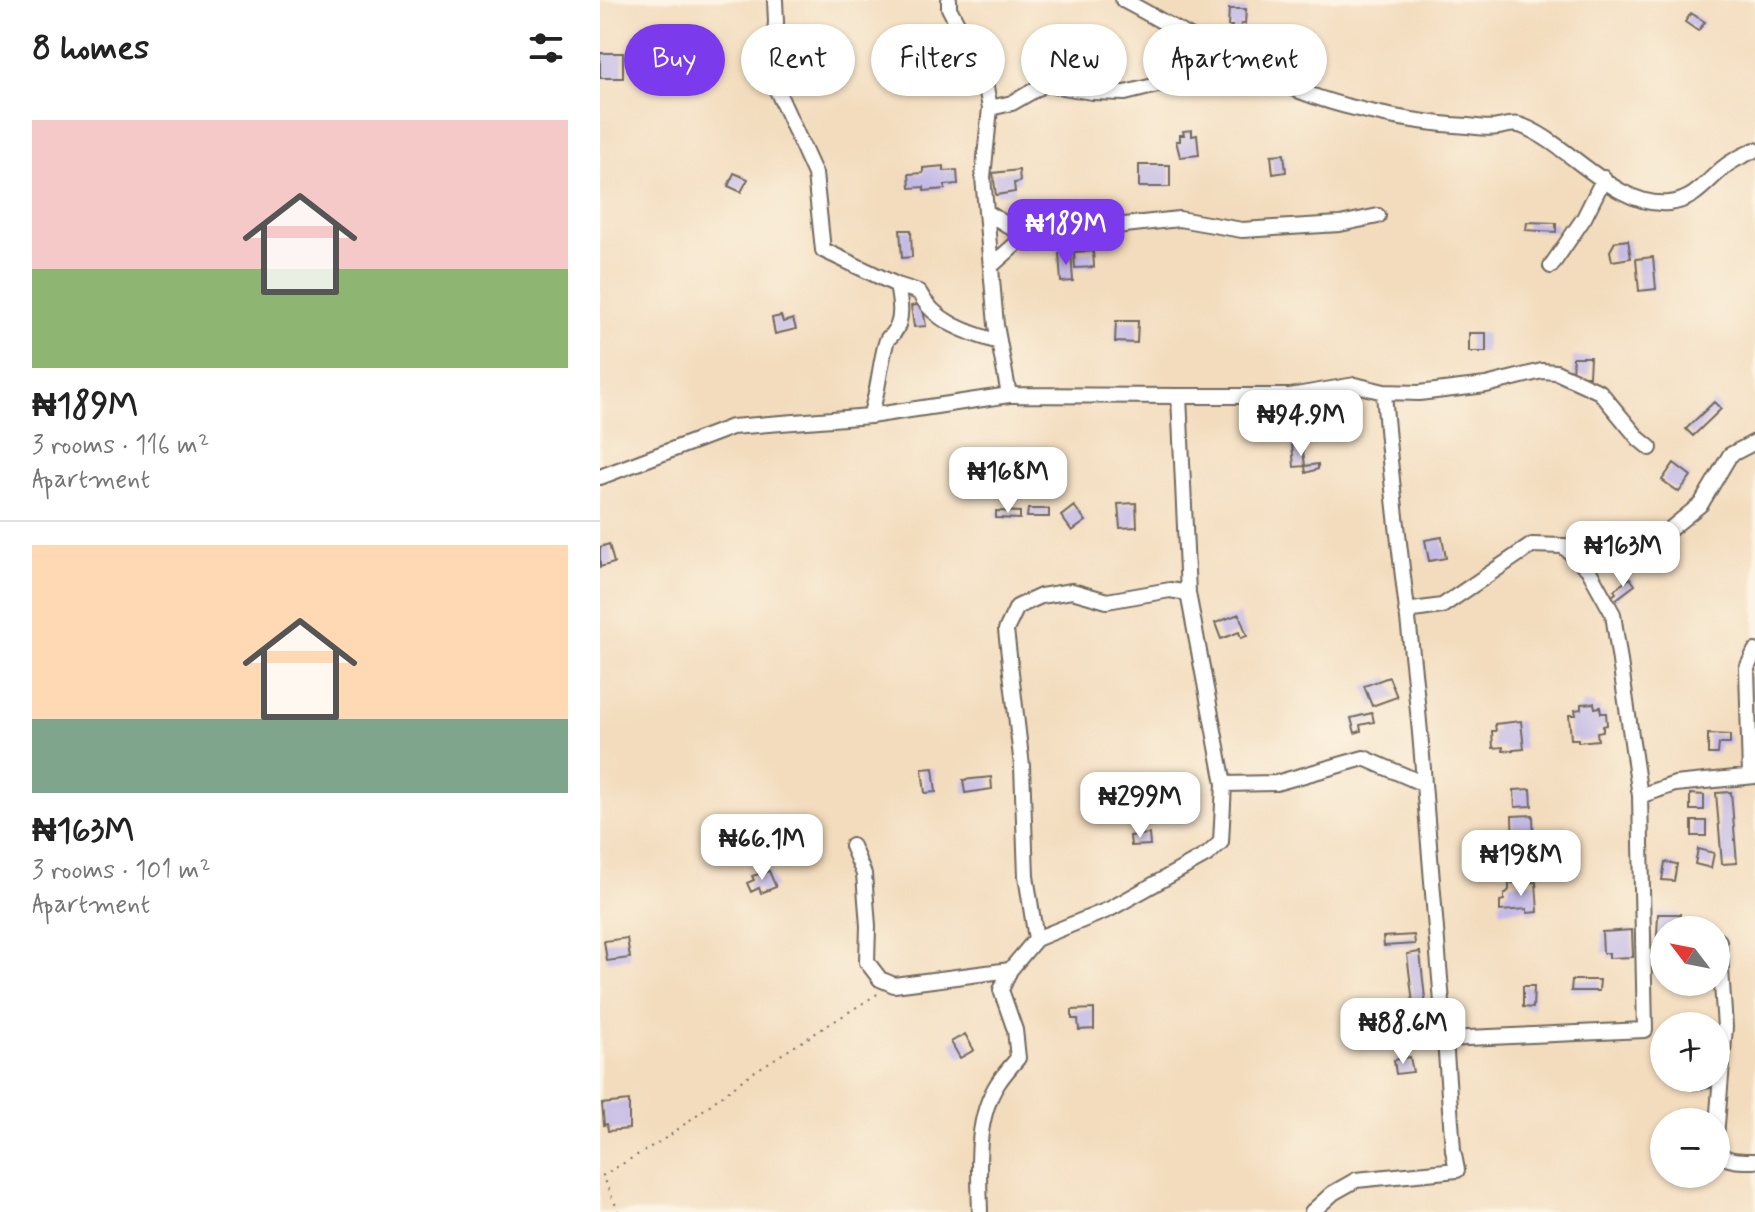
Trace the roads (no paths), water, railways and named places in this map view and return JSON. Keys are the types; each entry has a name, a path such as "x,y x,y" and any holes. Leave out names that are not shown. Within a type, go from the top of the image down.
{"street":[{"path":"775,0 771,77 815,174 823,250 897,285 919,292 927,308 961,331 999,342"},
{"path":"949,0 949,8 983,72 990,108 983,177 999,342 1009,395"},
{"path":"1123,0 1166,24"},
{"path":"990,108 1012,103 1045,84 1092,92 1125,93 1143,89"},
{"path":"1317,96 1349,108 1464,126 1521,125 1628,197 1669,203 1690,198 1729,163 1755,150"},
{"path":"1551,266 1584,218 1604,178"},
{"path":"988,213 1025,236"},
{"path":"991,266 1025,236 1179,219 1242,230 1340,224 1378,216"},
{"path":"870,416 879,390 887,339 898,322 901,305 897,285"},
{"path":"600,477 732,427 870,416 1009,395 1290,396 1355,385 1384,392 1419,393 1486,385 1542,371 1556,372 1600,392 1650,448"},
{"path":"1312,1212 1333,1193 1356,1180 1457,1170 1419,702 1406,611 1384,392"},
{"path":"980,1212 979,1154 984,1120 996,1086 1018,1058 1015,1030 1001,990 1010,970 1036,939 1110,909 1208,854 1221,842 1224,784 1188,593 1179,396"},
{"path":"1406,611 1442,606 1532,545 1604,550 1658,539 1701,504 1730,455 1755,442"},
{"path":"1445,1039 1645,1030 1640,796 1613,614 1588,569 1563,546"},
{"path":"1588,569 1604,550"},
{"path":"1036,939 1026,876 1022,766 1006,630 1017,607 1041,596 1072,591 1107,601 1170,590 1188,593"},
{"path":"1640,796 1675,784 1753,776 1747,668 1755,651"},
{"path":"1224,784 1276,783 1364,758 1424,784"},
{"path":"852,846 864,874 867,962 880,979 894,985 1010,970"},
{"path":"1718,1108 1725,1027 1723,996"},
{"path":"1730,1159 1755,1161"}]}
